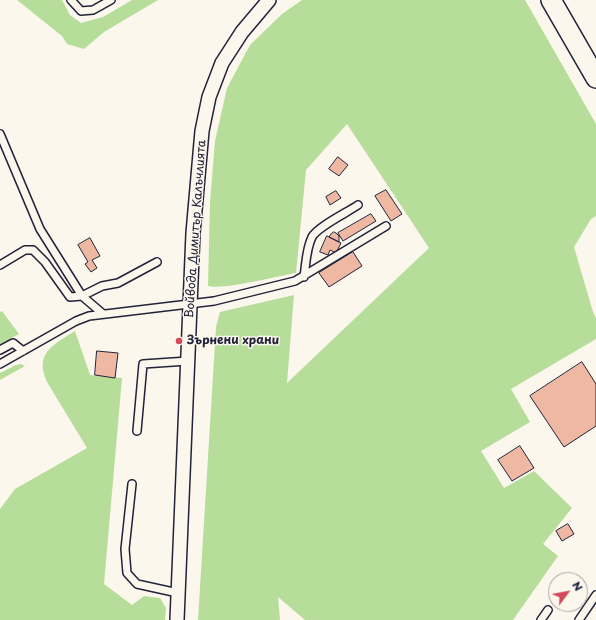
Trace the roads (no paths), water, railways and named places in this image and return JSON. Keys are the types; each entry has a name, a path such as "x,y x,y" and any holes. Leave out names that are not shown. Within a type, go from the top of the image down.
{"main road":[{"path":"551,0 596,78"}],"street":[{"name":"Войвода Димитър Калъчлията","path":"177,620 193,233 202,131 209,97 222,63 242,32 269,0"}],"lane":[{"path":"71,0 81,11 93,10 111,0"},
{"path":"0,134 40,229 82,296 102,314"},
{"path":"304,277 308,250 312,236 320,229 358,205"},
{"path":"0,364 76,321 89,316 214,301 295,281 304,277 386,226"},
{"path":"0,265 25,250 33,250 46,262 70,297 82,296 102,286 118,283 157,262"},
{"path":"0,350 13,343 23,352"},
{"path":"137,431 143,364 188,361"},
{"path":"132,484 124,549 127,572 137,584 178,593"},
{"path":"578,620 596,595"},
{"path":"542,620 548,610"}],"place":[{"name":"Зърнени храни","path":"179,341"}]}
